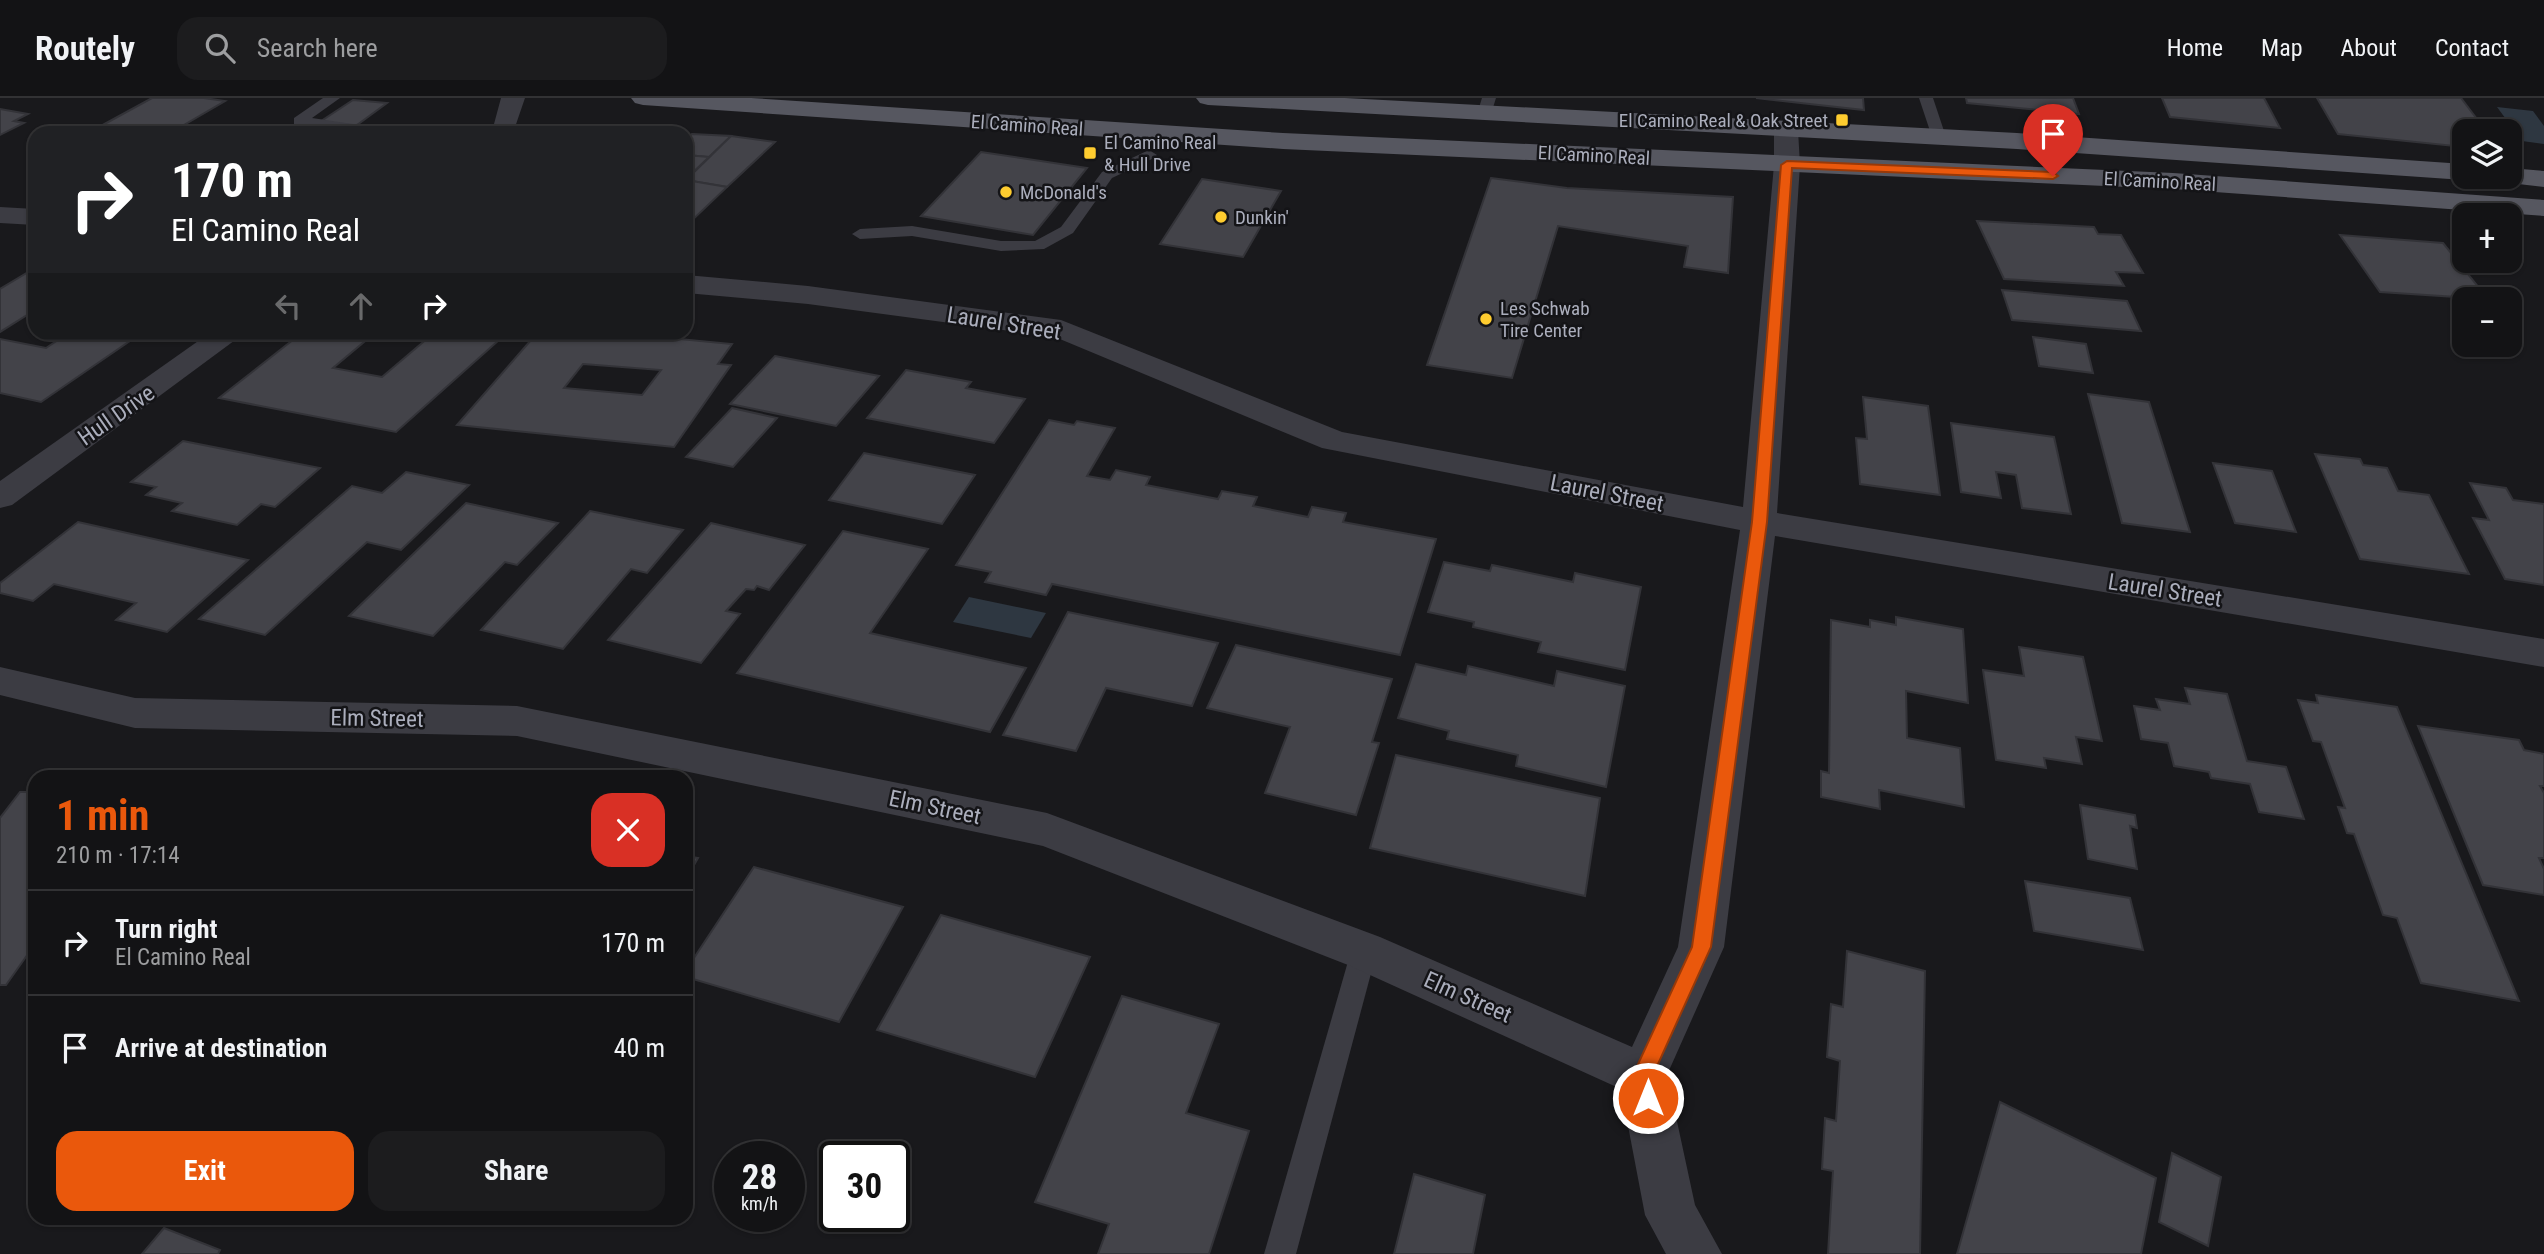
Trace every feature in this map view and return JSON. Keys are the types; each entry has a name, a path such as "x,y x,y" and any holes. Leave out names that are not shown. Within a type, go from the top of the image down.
{"main road":[{"name":"El Camino Real","path":"643,98 1283,141 1786,147 1939,137 2452,171"},
{"name":"El Camino Real","path":"1221,98 1487,106 1786,147 2173,181 2544,208"},
{"path":"2522,177 2544,179"}],"street":[{"path":"505,126 513,98"},
{"path":"1696,1254 1671,1214 1643,1075 1701,947 1759,522 1786,147"},
{"path":"0,215 28,217"},
{"name":"Laurel Street","path":"693,285 808,295 1061,329 1334,441 1759,522 2544,653"},
{"name":"Hull Drive","path":"0,496 220,340"},
{"name":"Elm Street","path":"0,681 135,713 517,721 1047,830 1364,951 1643,1075"}],"lane":[{"path":"333,98 299,121 336,126"},
{"path":"1926,98 1939,137"},
{"path":"860,234 912,231 1001,246 1038,246 1066,230 1107,175 1149,155"},
{"path":"1280,1254 1364,951"}],"shaded area":[{"path":"2497,107 2533,111 2544,126 2544,144 2522,141 2522,119 2506,119"},
{"path":"969,597 1046,613 1031,638 953,622"}],"building":[{"path":"152,98 204,98 225,101 182,126 101,126"},
{"path":"1756,98 1863,98 1864,110"},
{"path":"1966,98 2073,98 2079,114 1967,103"},
{"path":"2162,98 2264,98 2280,128 2170,117"},
{"path":"2317,98 2461,98 2477,119 2452,119 2452,146 2338,134"},
{"path":"353,100 387,103 356,126 314,126"},
{"path":"0,109 28,114 14,121 24,123 0,135"},
{"path":"693,134 731,136 709,157 693,156"},
{"path":"731,136 775,142 727,187 693,181 693,173"},
{"name":"McDonald's","path":"981,152 1087,168 1033,235 921,216"},
{"path":"693,156 709,157 693,172"},
{"name":"Les Schwab Tire Center","path":"1491,178 1567,188 1733,197 1728,273 1684,267 1688,246 1558,226 1512,378 1427,365"},
{"name":"Dunkin'","path":"1202,179 1281,191 1243,257 1160,244"},
{"path":"693,181 727,187 693,219"},
{"path":"1977,221 2094,227 2098,234 2121,235 2143,273 2116,272 2124,286 2004,279"},
{"path":"2340,235 2443,243 2452,254 2452,273 2467,273 2478,287 2452,287 2452,297 2380,292"},
{"path":"28,272 28,314 0,332 0,289"},
{"path":"2002,290 2127,301 2141,331 2012,320"},
{"path":"2033,337 2086,344 2093,373 2039,366"},
{"path":"0,339 46,348 58,340 131,340 41,402 0,393"},
{"path":"293,340 366,340 333,368 382,377 426,340 499,340 396,432 219,398"},
{"path":"531,340 690,340 732,344 718,364 731,365 674,447 457,425","holes":["583,364 661,370 642,395 564,388"]},
{"path":"775,356 879,376 836,426 730,404"},
{"path":"906,370 971,382 966,388 1025,399 994,443 867,418"},
{"path":"2088,394 2149,402 2190,532 2122,523"},
{"path":"1863,397 1928,406 1940,495 1860,484 1856,438 1867,439"},
{"path":"732,408 777,418 733,467 686,457"},
{"path":"1049,420 1074,425 1077,421 1115,428 1087,476 1110,480 1116,470 1150,477 1146,485 1218,499 1222,491 1257,497 1253,506 1308,517 1312,507 1346,513 1343,522 1436,539 1400,655 1052,584 1046,595 985,582 991,572 956,565"},
{"path":"1951,423 2054,437 2071,514 2022,508 2016,475 1996,472 2001,498 1961,492"},
{"path":"183,441 320,468 275,507 261,504 237,525 172,511 182,503 146,495 156,487 131,482"},
{"path":"864,453 975,475 942,524 829,500"},
{"path":"2315,454 2360,459 2363,465 2387,468 2398,491 2429,495 2469,574 2360,559"},
{"path":"2213,463 2272,471 2296,532 2235,523"},
{"path":"406,472 469,485 401,550 367,542 265,635 199,619 352,486 382,493"},
{"path":"2470,483 2506,488 2513,500 2544,504 2544,585 2505,579 2473,518 2489,520"},
{"path":"466,503 558,523 517,565 505,562 433,636 349,616"},
{"path":"590,511 683,530 647,573 631,569 563,649 481,630"},
{"path":"78,522 248,560 167,632 116,620 136,603 54,584 33,601 0,593 0,583"},
{"path":"711,523 805,545 769,590 757,586 754,590 746,589 726,611 740,614 701,663 608,640"},
{"path":"843,531 928,549 870,633 1026,668 990,732 737,673"},
{"path":"1444,562 1490,571 1492,565 1573,582 1575,573 1641,587 1625,670 1538,652 1541,642 1473,627 1474,622 1428,612"},
{"path":"1068,612 1218,643 1192,706 1106,688 1076,751 1003,735"},
{"path":"1896,617 1963,629 1968,703 1906,691 1907,738 1960,748 1964,807 1879,790 1880,809 1821,797 1821,771 1829,773 1831,620 1870,627 1870,620 1896,625"},
{"path":"1236,645 1392,679 1372,742 1379,743 1356,815 1265,793 1290,727 1207,708"},
{"path":"2019,647 2083,657 2102,741 2076,737 2082,764 2044,758 2046,768 1996,760 1983,670 2024,676"},
{"path":"1416,664 1466,675 1468,666 1554,686 1557,671 1625,686 1606,787 1516,766 1518,755 1447,739 1449,731 1398,718"},
{"path":"2185,688 2227,694 2247,761 2286,767 2304,819 2259,812 2250,784 2211,778 2209,772 2174,766 2168,743 2141,739 2134,706 2160,710 2156,699 2190,704"},
{"path":"2316,695 2397,707 2519,1001 2421,983 2397,918 2383,915 2354,834 2347,833 2338,807 2345,808 2321,742 2313,741 2298,700 2318,703"},
{"path":"2418,726 2519,740 2524,750 2544,754 2544,786 2540,786 2544,793 2544,858 2539,858 2544,869 2544,895 2483,885"},
{"path":"1396,755 1600,798 1585,896 1370,848"},
{"path":"20,792 28,792 28,954 6,985 0,985 0,818"},
{"path":"2080,805 2135,815 2137,828 2130,826 2137,869 2088,859"},
{"path":"754,867 903,907 839,1022 693,979 693,959"},
{"path":"2025,881 2130,898 2143,950 2034,931"},
{"path":"941,915 1090,957 1035,1077 877,1030"},
{"path":"1847,951 1925,971 1920,1254 1828,1254 1833,1171 1822,1169 1825,1118 1836,1121 1840,1061 1827,1057 1831,1004 1843,1007"},
{"path":"1122,996 1219,1024 1186,1113 1249,1131 1209,1254 1098,1254 1109,1224 1035,1202"},
{"path":"2000,1102 2156,1178 2141,1254 1957,1254"},
{"path":"2172,1153 2221,1177 2208,1246 2159,1222"},
{"path":"1414,1174 1485,1195 1473,1254 1394,1254"},
{"path":"164,1228 220,1250 218,1254 142,1254"}],"place":[{"name":"El Camino Real & Oak Street","path":"1842,120"},
{"name":"El Camino Real & Hull Drive","path":"1090,153"},
{"name":"McDonald's","path":"1006,192"},
{"name":"Dunkin'","path":"1221,217"},
{"name":"Les Schwab Tire Center","path":"1486,319"}],"route":[{"path":"1648,1098 1643,1075 1701,947 1759,522 1787,165 2053,176"}]}
